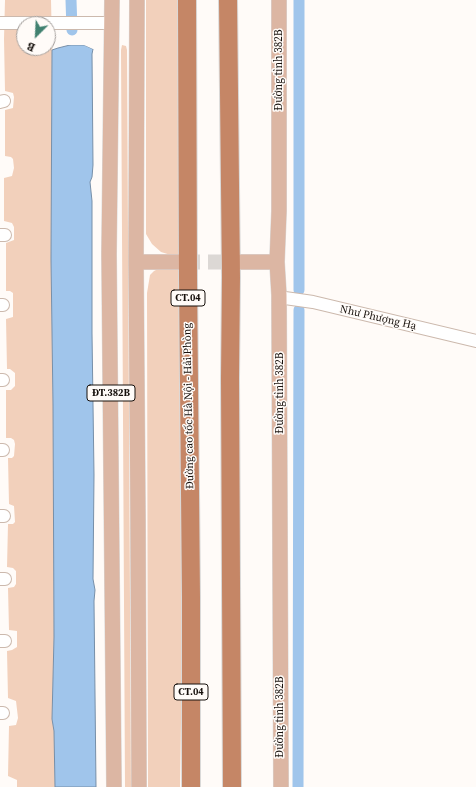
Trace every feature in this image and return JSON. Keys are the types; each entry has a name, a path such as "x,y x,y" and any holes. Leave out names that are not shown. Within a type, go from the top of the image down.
{"highway":[{"name":"Đường cao tốc Hà Nội - Hải Phòng","path":"187,0 188,278 192,597 191,787"},
{"path":"228,0 231,269 230,378 232,787"},
{"path":"230,378 237,787"},
{"path":"187,787 192,597"}],"main road":[{"name":"ĐT.382B","path":"112,0 109,262 114,787"},
{"name":"ĐT.382B","path":"137,0 136,262 139,787"},
{"name":"Đường tỉnh 382B","path":"279,0 279,211 277,262 279,296 280,787"},
{"path":"112,23 137,23"},
{"path":"136,262 185,262"},
{"path":"241,262 277,262"}],"street":[{"path":"0,23 112,23"},
{"name":"Như Phượng Hạ","path":"279,296 321,304 476,341"}],"shaded area":[{"path":"5,0 51,0 51,16 16,16 16,56 52,56 51,259 54,637 52,719 54,731 55,787 17,787 17,780 8,776 9,726 16,725 18,718 16,701 8,698 7,651 17,647 17,631 9,630 8,588 14,587 16,584 16,571 13,568 7,567 8,524 13,524 15,522 14,506 9,504 8,458 12,458 14,456 15,444 14,440 11,438 6,438 6,390 11,390 15,386 15,373 10,369 7,369 6,319 13,317 13,293 6,291 6,243 14,240 14,227 12,223 4,221 4,178 12,176 14,168 13,159 5,156 5,110 13,108 14,97 13,93 5,91"},
{"path":"146,0 184,0 185,258 161,252 152,244 146,234"},
{"path":"122,45 126,46 127,50 131,787 125,787"},
{"path":"185,266 180,787 148,787 147,293 150,275 154,271 162,267"}],"water":[{"path":"70,45 84,45 93,49 93,165 90,182 92,201 94,475 93,579 95,590 96,787 55,787 54,731 52,719 54,637 51,259 52,56 56,56 56,49"}],"pier":[{"path":"71,0 85,0 84,43 93,47 93,49 84,45 59,45 68,44"}],"waterway":[{"path":"71,0 72,30"},
{"path":"299,0 299,290"},
{"path":"298,787 299,310"}],"tunnel":[{"path":"185,262 241,262"}]}
